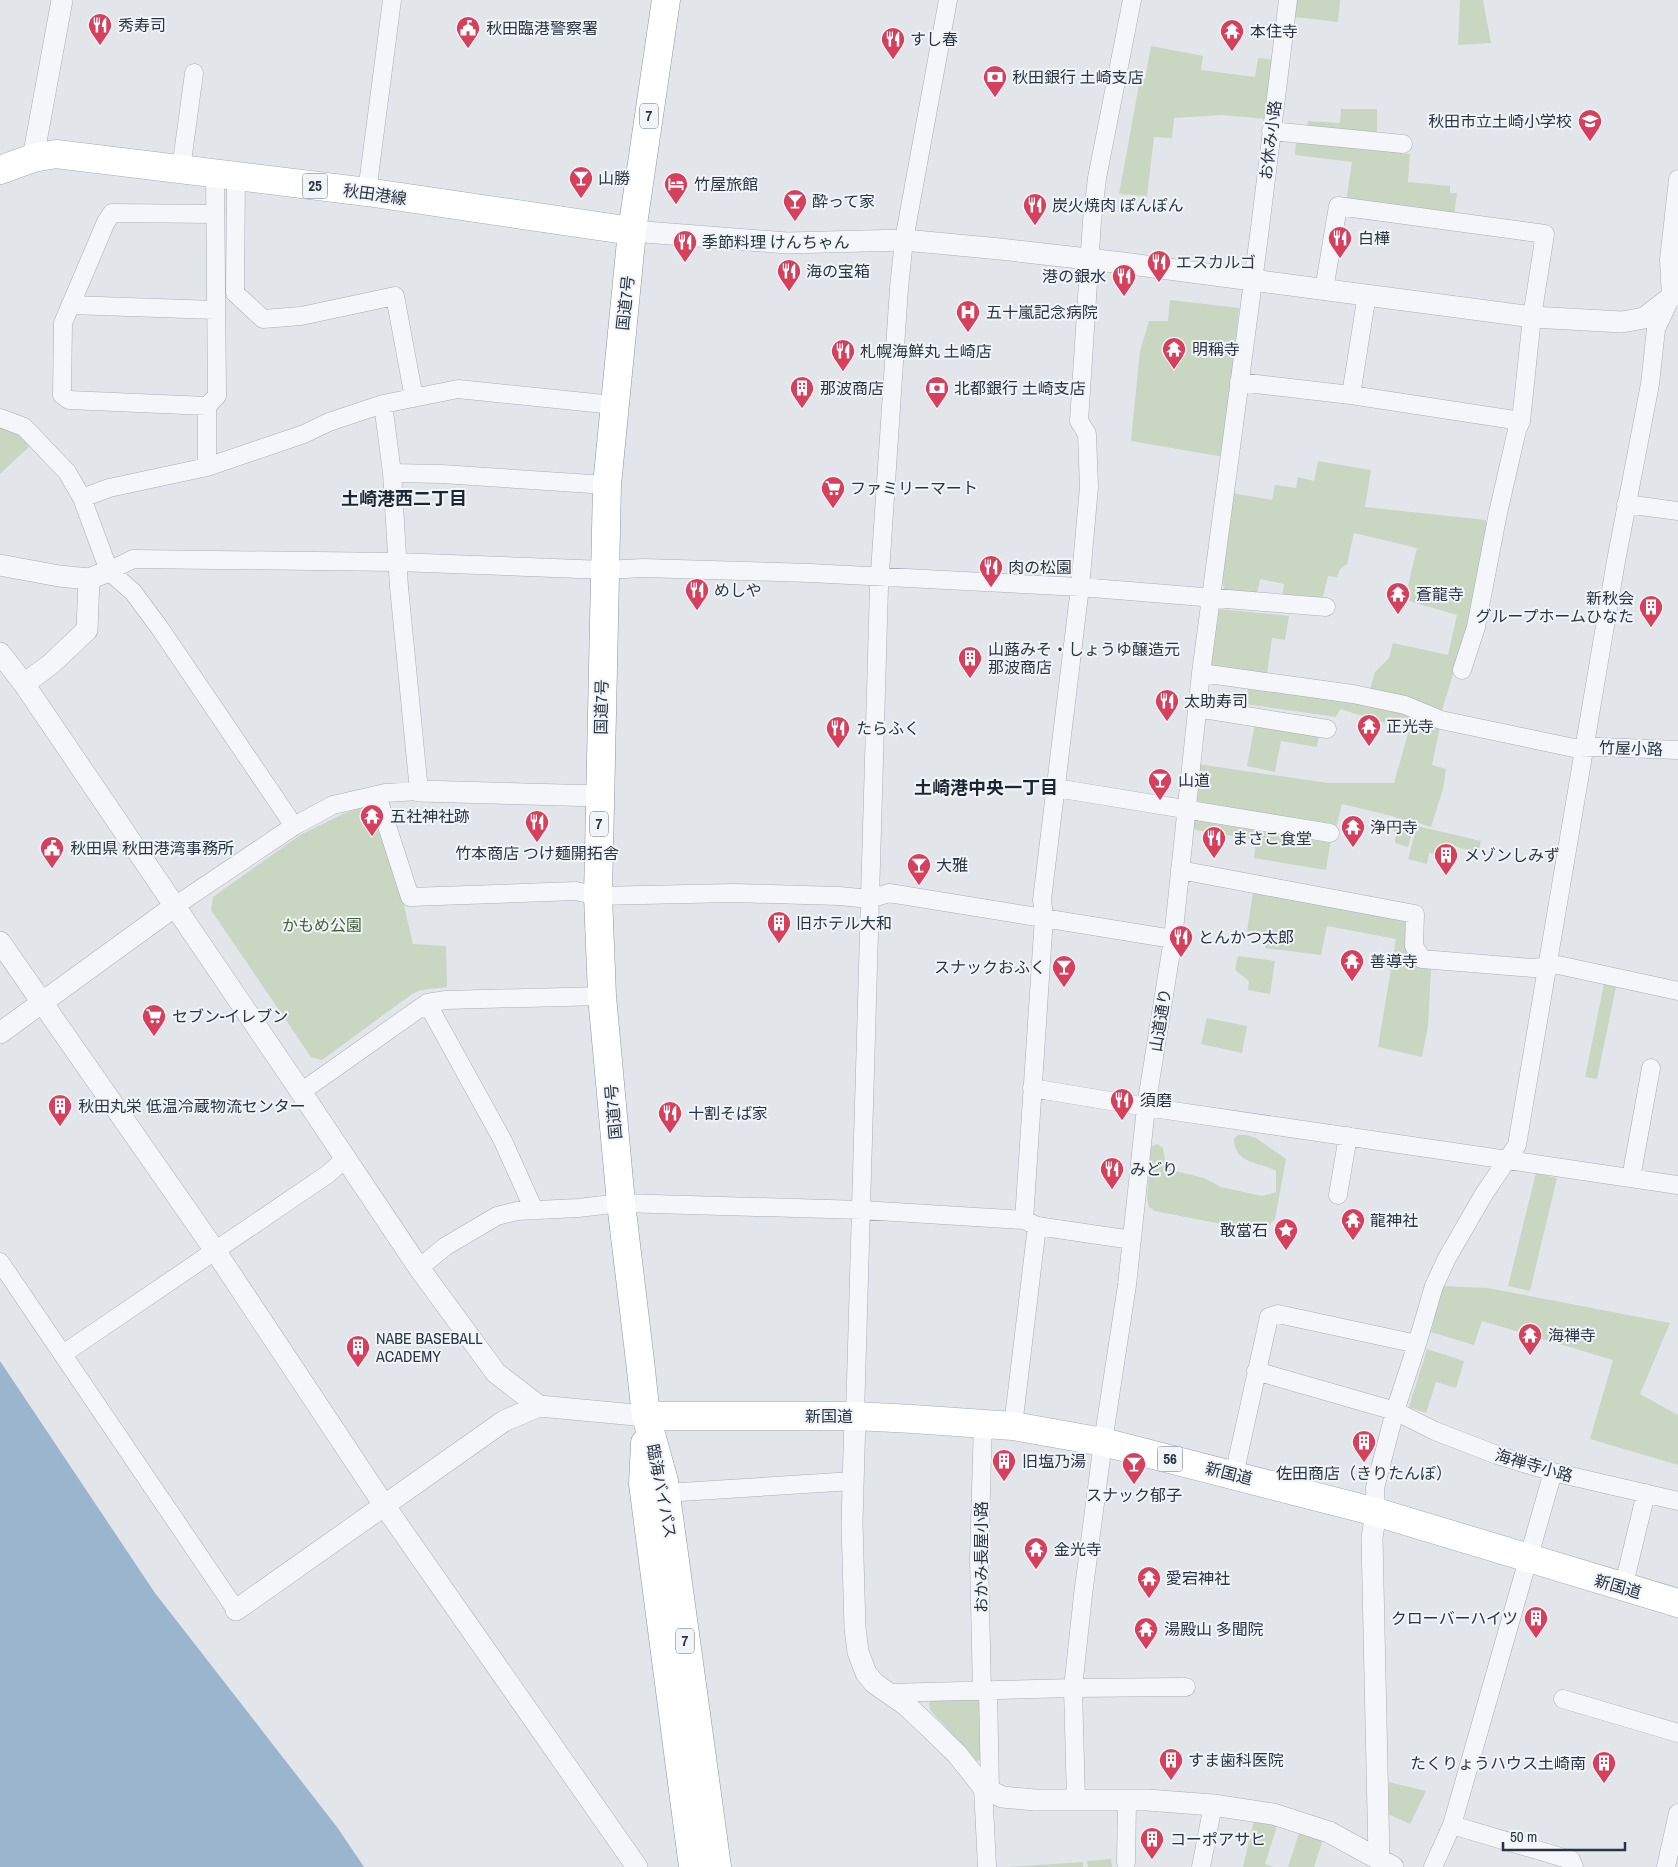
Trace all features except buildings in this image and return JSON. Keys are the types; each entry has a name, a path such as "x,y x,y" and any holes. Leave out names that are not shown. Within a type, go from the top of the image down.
{"main road":[{"name":"国道7号","path":"646,1416 621,1203 602,996 598,896 599,796 607,485 632,231 666,0"},
{"name":"秋田港線","path":"0,170 33,158 56,154 367,192 632,231"},
{"name":"新国道","path":"646,1416 855,1416 983,1423 1013,1426 1102,1442 1376,1512 1623,1588 1678,1603"},
{"name":"臨海バイパス","path":"646,1416 664,1481 716,1867"},
{"name":"臨海バイパス","path":"646,1416 643,1484 693,1867"}],"street":[{"path":"33,158 62,0"},
{"path":"367,192 392,0"},
{"path":"948,0 904,240 899,288 880,578 853,1480 855,1628 858,1652 866,1673 874,1683 908,1706 987,1788 1002,1797 1076,1801 1147,1800 1213,1805 1273,1814 1330,1832 1386,1863"},
{"path":"1013,1426 1030,1223 1032,1088 1044,917 1042,900 1080,587 1089,487 1087,434 1078,420 1092,221 1098,178 1132,0"},
{"name":"お休み小路","path":"1239,382 1288,0"},
{"path":"181,169 194,73"},
{"path":"1271,131 1403,144"},
{"path":"207,467 207,406 217,396 216,214 225,174"},
{"path":"225,174 235,293 263,319 301,316 395,296 414,398"},
{"path":"1386,1863 1372,1538 1376,1512 1374,1488 1395,1411 1418,1344 1437,1279 1484,1194 1517,1145 1626,504 1650,384 1656,329 1676,295 1669,260 1678,179"},
{"path":"1324,290 1338,206 1544,234 1532,317 1521,421 1517,430 1498,513 1476,627 1462,670"},
{"path":"207,406 69,400 62,395 62,322 106,222 112,213 216,214"},
{"path":"632,231 787,243 904,240 1000,249 1367,294 1532,317 1622,322 1644,318 1676,295"},
{"path":"1351,395 1367,294"},
{"path":"70,305 216,310"},
{"path":"1239,382 1351,395 1521,421"},
{"name":"山道通り","path":"1076,1801 1073,1688 1082,1595 1102,1442 1132,1240 1146,1107 1173,939 1201,673 1239,382"},
{"path":"82,498 109,488 207,467 304,434 329,422 383,404 458,389 614,405"},
{"path":"383,404 392,473 398,562 419,791"},
{"path":"0,418 24,427 67,472 82,498 109,571 133,592 159,627 294,826"},
{"path":"392,473 442,474 607,485"},
{"path":"1626,504 1678,511"},
{"path":"0,565 59,576 89,579 134,560 398,562 604,570 643,568 810,573 1080,587 1326,607"},
{"path":"24,684 51,664 86,630 89,579"},
{"path":"0,652 24,684 419,1268 496,1373 539,1406"},
{"name":"竹屋小路","path":"1201,673 1353,694 1405,705 1441,720 1574,748 1678,750"},
{"path":"1197,708 1327,729"},
{"path":"1056,788 1330,833"},
{"path":"0,1033 175,906 294,826 333,805 377,795 419,791 599,796"},
{"path":"377,795 410,897 576,891 598,896 733,893 839,896 870,899 889,893 1173,939"},
{"path":"1180,870 1415,914 1414,946 1422,959 1533,968 1558,965 1678,991"},
{"path":"0,942 216,1252 384,1505 637,1867"},
{"path":"301,1092 427,1003 446,1000 602,996"},
{"path":"427,1003 503,1141 534,1210"},
{"path":"1631,1178 1651,1068"},
{"path":"1032,1088 1146,1107 1678,1185"},
{"path":"1338,1195 1348,1136"},
{"path":"63,1354 216,1252 328,1174 345,1159"},
{"path":"419,1268 446,1246 497,1216 517,1211 621,1203 862,1210 1030,1223 1132,1240"},
{"path":"0,1262 236,1610 504,1421 539,1406 646,1416"},
{"path":"1234,1475 1269,1317 1278,1314 1418,1344"},
{"name":"海禅寺小路","path":"1256,1371 1395,1411 1435,1431 1497,1456 1553,1472 1678,1501"},
{"name":"おかみ長屋小路","path":"983,1423 979,1559 985,1691 986,1867"},
{"path":"1433,1867 1452,1825 1553,1472"},
{"path":"665,1493 853,1480"},
{"path":"1623,1588 1646,1493"},
{"path":"889,1693 1186,1687"},
{"path":"1563,1699 1678,1733"},
{"path":"1126,1862 1127,1801"},
{"path":"1201,1867 1213,1805"},
{"path":"1666,1867 1678,1812"},
{"path":"1452,1825 1571,1860 1574,1867"}],"green space":[{"path":"1297,0 1340,0 1338,22 1295,17"},
{"path":"1460,0 1483,0 1491,43 1458,45"},
{"path":"1151,46 1203,56 1201,70 1255,77 1258,58 1276,60 1268,119 1222,115 1174,118 1172,138 1154,137 1147,196 1119,194 1140,79 1145,79"},
{"path":"1341,109 1377,109 1377,134 1306,129 1308,121 1340,123"},
{"path":"1296,140 1401,151 1402,154 1410,154 1408,182 1450,186 1450,193 1457,193 1454,217 1346,202 1352,162 1295,155"},
{"path":"1170,300 1239,308 1224,457 1131,441 1140,351 1149,321 1168,321"},
{"path":"0,426 13,430 31,445 0,474"},
{"path":"1318,461 1371,470 1365,507 1486,520 1487,535 1473,609 1442,710 1437,713 1369,692 1375,672 1389,658 1393,643 1448,655 1457,615 1409,601 1411,591 1407,590 1417,548 1354,533 1347,564 1340,569 1337,577 1328,576 1322,601 1282,599 1284,584 1260,579 1257,595 1225,591 1222,582 1232,493 1272,500 1275,485 1296,488 1298,477 1314,481"},
{"path":"1219,609 1289,616 1285,640 1272,638 1267,674 1210,666"},
{"path":"1249,684 1322,694 1369,704 1393,710 1440,727 1432,765 1446,769 1443,789 1431,827 1415,822 1408,847 1395,843 1396,832 1393,831 1396,817 1342,804 1336,828 1192,805 1197,764 1328,783 1394,783 1409,730 1340,709 1336,717 1245,704"},
{"path":"1255,723 1319,735 1317,747 1281,741 1275,772 1247,766"},
{"name":"かもめ公園","path":"373,804 395,867 413,944 446,946 447,987 421,990 412,994 322,1060 311,1057 211,910 213,897 300,835 345,813"},
{"path":"1193,813 1331,839 1326,870 1254,858 1256,840 1190,829"},
{"path":"1417,826 1481,841 1478,853 1454,846 1451,858 1429,853 1427,864 1408,859"},
{"path":"1253,892 1408,921 1419,962 1431,970 1428,1026 1422,1057 1378,1047 1396,939 1327,926 1321,955 1265,948 1267,934 1247,931"},
{"path":"1238,956 1275,961 1270,994 1248,990 1249,981 1235,970"},
{"path":"1604,984 1616,987 1597,1079 1585,1077"},
{"path":"1207,1018 1247,1026 1242,1053 1201,1044"},
{"path":"1238,1135 1256,1138 1286,1159 1275,1219 1264,1230 1247,1229 1155,1211 1149,1207 1147,1198 1151,1147 1157,1144 1163,1148 1166,1166 1171,1170 1204,1178 1221,1187 1262,1196 1276,1192 1276,1171 1243,1158 1235,1147 1234,1139"},
{"path":"1536,1173 1557,1178 1530,1291 1508,1286"},
{"path":"1442,1286 1488,1288 1670,1323 1640,1394 1678,1415 1678,1465 1590,1439 1613,1360 1482,1321 1474,1345 1431,1332"},
{"path":"1427,1349 1464,1361 1456,1388 1436,1382 1426,1413 1409,1407"},
{"path":"981,1696 985,1758 977,1761 930,1710 929,1703 937,1697"},
{"path":"1389,1782 1426,1791 1410,1824 1388,1814"},
{"path":"1254,1820 1277,1826 1265,1864 1273,1867 1243,1867"},
{"path":"1300,1830 1323,1839 1314,1867 1288,1867"},
{"path":"1111,1859 1112,1867 1088,1867 1087,1861"},
{"path":"1083,1862 1083,1867 1007,1867"}],"water":[{"path":"0,1361 155,1593 337,1827 364,1867 0,1867"}],"place":[{"name":"秀寿司","path":"100,46"},
{"name":"秋田臨港警察署","path":"468,49"},
{"name":"本住寺","path":"1232,52"},
{"name":"すし春","path":"893,60"},
{"name":"秋田銀行 土崎支店","path":"995,98"},
{"name":"秋田市立土崎小学校","path":"1590,142"},
{"name":"山勝","path":"581,199"},
{"name":"竹屋旅館","path":"676,205"},
{"name":"酔って家","path":"795,222"},
{"name":"炭火焼肉 ぽんぽん","path":"1035,226"},
{"name":"白樺","path":"1340,259"},
{"name":"季節料理 けんちゃん","path":"685,263"},
{"name":"エスカルゴ","path":"1159,283"},
{"name":"海の宝箱","path":"789,292"},
{"name":"港の銀水","path":"1124,297"},
{"name":"五十嵐記念病院","path":"968,333"},
{"name":"明稱寺","path":"1174,370"},
{"name":"札幌海鮮丸 土崎店","path":"843,372"},
{"name":"那波商店","path":"802,409"},
{"name":"北都銀行 土崎支店","path":"937,409"},
{"name":"ファミリーマート","path":"833,509"},
{"name":"肉の松園","path":"991,588"},
{"name":"めしや","path":"697,611"},
{"name":"蒼龍寺","path":"1398,615"},
{"name":"新秋会 グループホームひなた","path":"1651,628"},
{"name":"山蕗みそ・しょうゆ醸造元 那波商店","path":"970,679"},
{"name":"太助寿司","path":"1167,722"},
{"name":"正光寺","path":"1369,747"},
{"name":"たらふく","path":"838,749"},
{"name":"山道","path":"1160,801"},
{"name":"五社神社跡","path":"372,837"},
{"name":"竹本商店 つけ麺開拓舎","path":"537,843"},
{"name":"浄円寺","path":"1353,848"},
{"name":"まさこ食堂","path":"1214,859"},
{"name":"秋田県 秋田港湾事務所","path":"52,869"},
{"name":"メゾンしみず","path":"1446,876"},
{"name":"大雅","path":"919,886"},
{"name":"旧ホテル大和","path":"779,944"},
{"name":"とんかつ太郎","path":"1181,958"},
{"name":"善導寺","path":"1352,982"},
{"name":"スナックおふく","path":"1064,988"},
{"name":"セブン-イレブン","path":"154,1037"},
{"name":"須磨","path":"1122,1121"},
{"name":"秋田丸栄 低温冷蔵物流センター","path":"60,1127"},
{"name":"十割そば家","path":"670,1134"},
{"name":"みどり","path":"1112,1190"},
{"name":"龍神社","path":"1353,1241"},
{"name":"敢當石","path":"1286,1251"},
{"name":"海禅寺","path":"1530,1356"},
{"name":"NABE BASEBALL ACADEMY","path":"358,1368"},
{"name":"佐田商店（きりたんぽ）","path":"1364,1463"},
{"name":"旧塩乃湯","path":"1004,1482"},
{"name":"スナック郁子","path":"1134,1485"},
{"name":"金光寺","path":"1036,1570"},
{"name":"愛宕神社","path":"1149,1599"},
{"name":"クローバーハイツ","path":"1536,1639"},
{"name":"湯殿山 多聞院","path":"1146,1650"},
{"name":"すま歯科医院","path":"1171,1781"},
{"name":"たくりょうハウス土崎南","path":"1604,1784"},
{"name":"コーポアサヒ","path":"1152,1860"}],"district":[{"name":"土崎港西二丁目","path":"404,499"},
{"name":"土崎港中央一丁目","path":"986,788"}]}
